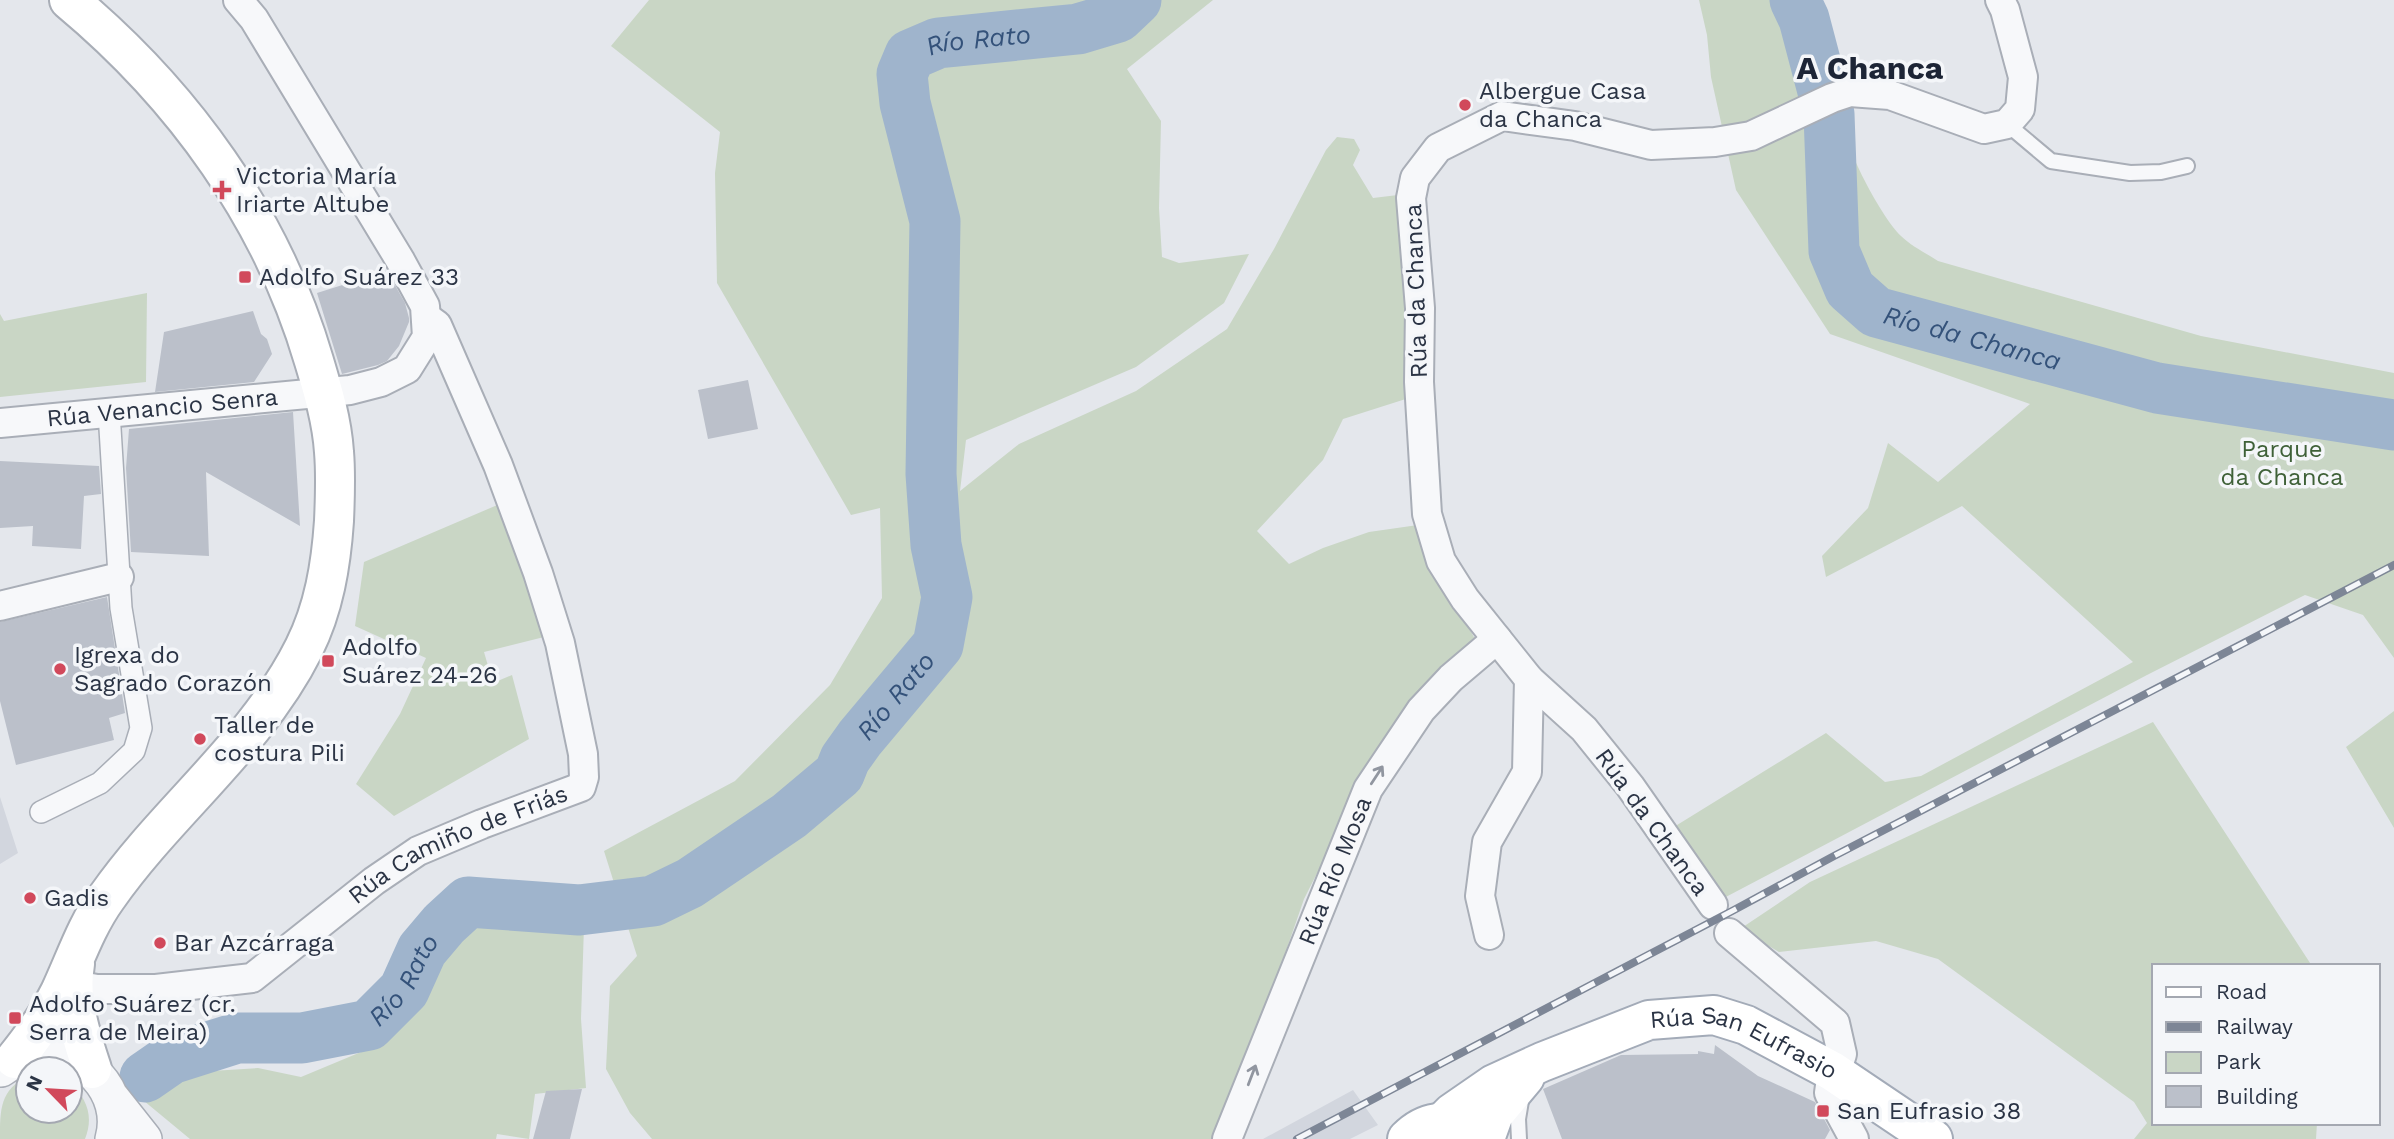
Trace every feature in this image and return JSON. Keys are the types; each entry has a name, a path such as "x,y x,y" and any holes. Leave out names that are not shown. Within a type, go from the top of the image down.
{"main road":[{"path":"8,1065 42,1024 76,970 97,912 114,887 135,859 245,736 277,695 304,648 324,594 332,543 335,493 334,453 324,393 294,299 269,244 204,140 108,32 69,0"},
{"path":"76,970 81,1036 101,1083"},
{"name":"Rúa San Eufrasio","path":"1407,1139 1423,1126 1443,1122 1494,1084 1649,1020 1714,1015 1746,1025 1834,1072 1933,1139"},
{"name":"Rúa San Eufrasio","path":"1485,1139 1494,1114 1535,1068"},
{"path":"1443,1122 1466,1129 1477,1139"}],"street":[{"path":"238,0 254,19 400,260 425,306 426,317"},
{"path":"2000,0 2006,10 2023,76 2020,109 2007,124"},
{"name":"Rúa da Chanca","path":"1713,905 1630,786 1592,739 1529,679 1465,599 1441,561 1427,514 1419,382 1420,308 1411,198 1415,178 1438,148 1502,116 1575,126 1651,145 1715,142 1751,136 1850,92 1890,96 1984,129 2007,124"},
{"name":"Rúa Venancio Senra","path":"0,423 324,393 381,383 407,369 427,337 426,317"},
{"name":"Rúa Camiño de Friás","path":"76,970 97,989 156,989 252,978 374,881 418,851 581,787 584,776 583,754 560,643 538,573 479,420 437,325 426,317"},
{"path":"41,813 100,783 134,751 141,728 121,608 109,412"},
{"path":"0,606 119,577"},
{"name":"Rúa Río Mosa","path":"1227,1139 1368,789 1421,710 1451,678 1497,639"},
{"path":"1489,935 1480,896 1487,842 1527,772 1529,679"},
{"path":"1729,933 1835,1023 1842,1054 1829,1093 1854,1139"},
{"path":"8,1065 34,1053 55,1053 74,1058 101,1083 144,1139"},
{"path":"101,1083 115,1115 113,1139"}],"lane":[{"path":"2007,124 2051,161 2130,173 2161,172 2187,166"},
{"path":"1519,1139 1518,1119 1535,1068"}],"shaded area":[{"path":"0,797 18,853 0,864"},
{"path":"1353,1090 1378,1125 1350,1139 1263,1139"}],"green space":[{"path":"649,0 1213,0 1127,69 1161,121 1159,208 1162,257 1179,263 1249,254 1224,303 1136,367 966,440 960,491 1019,444 1136,391 1227,329 1274,249 1326,150 1337,137 1354,139 1360,150 1353,165 1373,198 1398,195 1412,397 1343,419 1323,460 1257,531 1289,564 1323,548 1369,532 1425,524 1425,546 1476,641 1364,780 1304,899 1221,1139 652,1139 630,1113 606,1069 610,986 637,956 604,851 735,781 830,685 882,598 880,508 851,515 717,283 715,173 720,132 611,46"},
{"name":"Parque da Chanca","path":"1699,0 1805,0 1846,138 1862,175 1882,211 1901,236 1938,261 2201,336 2394,373 2394,658 2363,615 2305,595 2147,675 1722,899 1669,830 1826,733 1885,782 1921,776 2133,662 1962,506 1826,577 1822,556 1868,508 1888,443 1938,482 2030,404 1830,334 1736,190 1711,77 1707,35"},
{"path":"147,293 146,382 0,397 0,314 4,321"},
{"path":"502,503 548,636 484,652 493,683 512,675 529,739 394,816 356,784 400,714 426,658 355,626 364,562"},
{"path":"2394,711 2394,828 2346,747"},
{"path":"2153,722 2311,964 2152,964 2152,1125 2317,1125 2316,1139 2134,1139 2147,1123 2134,1102 1938,959 1876,941 1779,952 1740,929 1810,882"},
{"path":"472,911 514,916 558,926 584,926 581,1019 586,1088 535,1094 529,1139 497,1134 496,1139 190,1139 138,1096 154,1078 163,1074 258,1068 301,1077 361,1052 444,934"},
{"path":"14,1086 14,1125 84,1125 84,1100 89,1115 85,1139 0,1139 1,1110"}],"building":[{"path":"387,271 405,303 409,318 399,346 387,361 342,374 317,293"},
{"path":"253,311 272,354 254,382 155,392 164,332"},
{"path":"748,380 758,429 708,439 698,390"},
{"path":"293,412 300,526 206,472 209,556 131,552 126,468 129,429"},
{"path":"0,461 99,466 101,494 84,496 81,549 32,546 33,526 0,528"},
{"name":"Igrexa do Sagrado Corazón","path":"107,597 125,713 109,718 114,740 16,765 0,701 0,622"},
{"path":"1715,1045 1758,1076 1815,1102 1830,1130 1825,1139 1562,1139 1543,1089 1621,1055 1698,1054 1698,1051 1714,1054"},
{"path":"582,1089 570,1139 533,1139 546,1091"}],"waterway":[{"name":"Río Rato","path":"145,1077 171,1059 237,1038 302,1038 369,1025 404,990 422,950 444,924 468,902 579,910 653,901 690,883 789,816 839,774 845,759 860,738 938,645 947,597 936,545 931,474 935,221 905,103 902,74 910,55 938,43 1078,29 1118,17 1136,0"},
{"name":"Río da Chanca","path":"1795,0 1804,19 1829,114 1834,251 1850,289 1876,312 2157,388 2394,425"}],"railway":[{"path":"1297,1139 2394,565"}],"place":[{"name":"Albergue Casa da Chanca","path":"1465,105"},
{"name":"Victoria María Iriarte Altube","path":"222,190"},
{"name":"Adolfo Suárez 33","path":"245,277"},
{"name":"Adolfo Suárez 24-26","path":"328,661"},
{"name":"Igrexa do Sagrado Corazón","path":"60,669"},
{"name":"Taller de costura Pili","path":"200,739"},
{"name":"Gadis","path":"30,898"},
{"name":"Bar Azcárraga","path":"160,943"},
{"name":"Adolfo Suárez (cr. Serra de Meira)","path":"15,1018"},
{"name":"San Eufrasio 38","path":"1823,1111"}],"district":[{"name":"A Chanca","path":"1870,68"}]}
